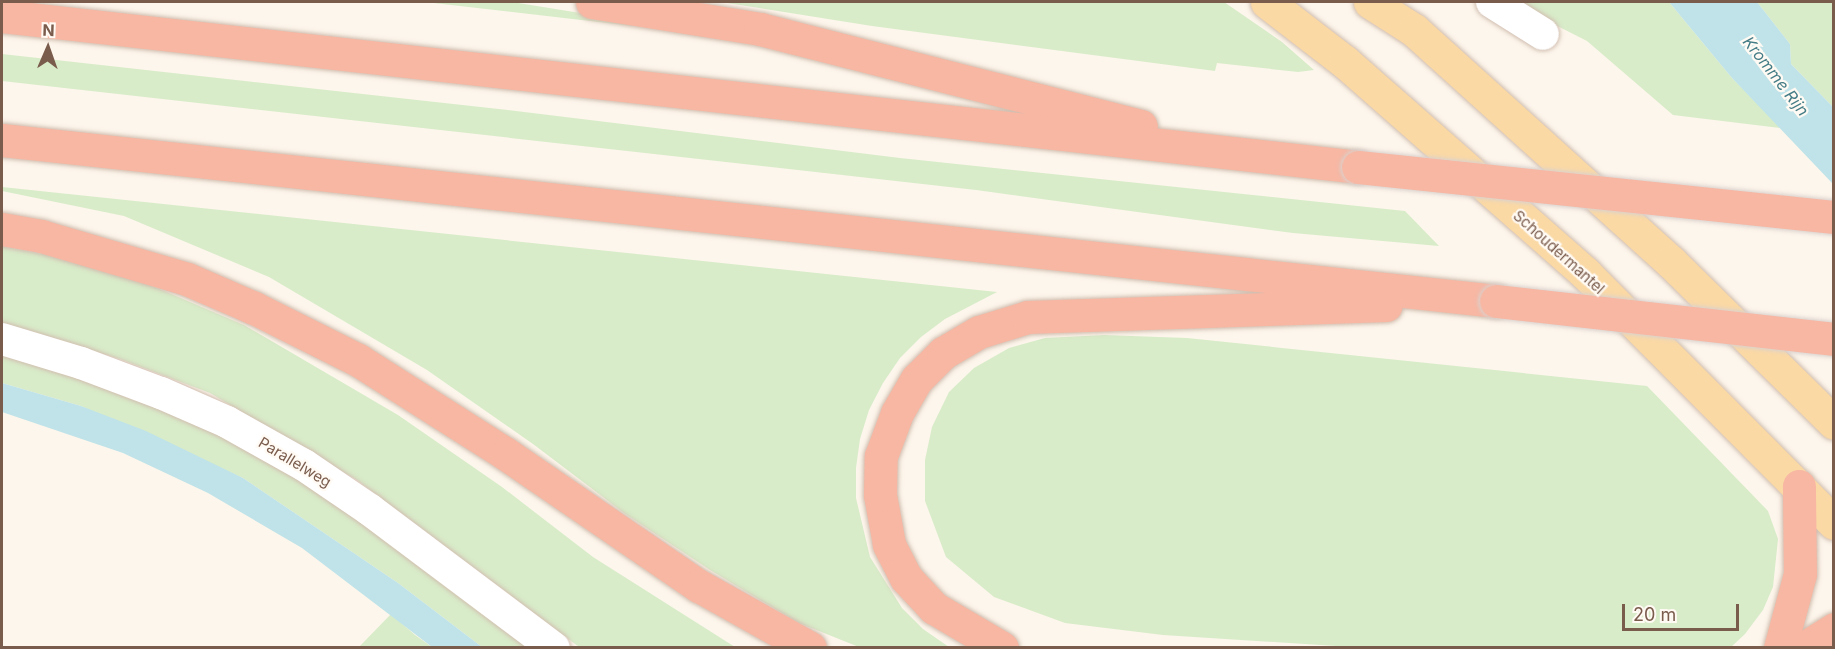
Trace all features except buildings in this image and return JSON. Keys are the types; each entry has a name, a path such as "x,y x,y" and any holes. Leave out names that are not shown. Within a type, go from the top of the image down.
{"highway":[{"path":"592,2 760,28 1256,155"},
{"path":"2,16 1833,218"},
{"path":"2,140 1833,339"},
{"path":"2,229 41,236 188,279 254,308 358,360 506,454 699,586 810,648"},
{"path":"1002,648 934,608 906,578 889,544 880,495 881,456 897,413 917,379 943,353 979,332 1028,317 1496,301"},
{"path":"1780,648 1800,574 1799,486"},
{"path":"1804,648 1833,629"}],"main road":[{"name":"Schoudermantel","path":"1266,2 1345,62 1585,273 1799,486 1833,523"},
{"path":"1370,2 1414,30 1671,262 1833,423"}],"street":[{"path":"1492,2 1543,34"},
{"name":"Parallelweg","path":"2,339 141,385 227,422 304,465 370,510 554,648"}],"green space":[{"path":"425,2 512,2 636,22 633,26"},
{"path":"721,2 1224,2 1282,42 1314,70 1298,72 1217,63 1215,71 872,26"},
{"path":"1669,2 1732,78 1781,128 1673,115 1587,41 1512,3"},
{"path":"1757,2 1833,2 1833,107 1791,64 1790,44"},
{"path":"2,54 516,111 900,158 1405,211 1439,246 1293,233 976,190 2,81"},
{"path":"2,187 997,292 945,319 921,337 900,358 883,383 869,410 860,439 856,468 856,498 870,557 902,608 923,629 949,647 859,647 799,623 710,570 624,513 533,444 427,370 269,277 124,216 2,191"},
{"path":"2,246 108,267 244,325 398,415 502,487 593,557 735,647 579,647 357,480 210,393 120,359 2,323"},
{"path":"1104,335 1187,338 1647,386 1768,511 1778,539 1773,587 1763,610 1745,634 1730,648 1367,648 1163,635 1065,623 994,597 946,557 925,501 925,460 932,427 949,392 974,368 1009,348 1045,338"},
{"path":"2,354 102,385 195,422 324,494 528,647 482,647 398,583 243,478 81,406 2,383"},
{"path":"391,614 415,635 432,647 358,648"}],"water":[{"name":"Kromme Rijn","path":"1669,2 1757,2 1790,44 1791,64 1833,107 1833,184 1732,78"},
{"path":"2,383 81,406 146,431 243,478 398,583 482,647 432,647 302,548 208,493 123,453 2,412"}]}
